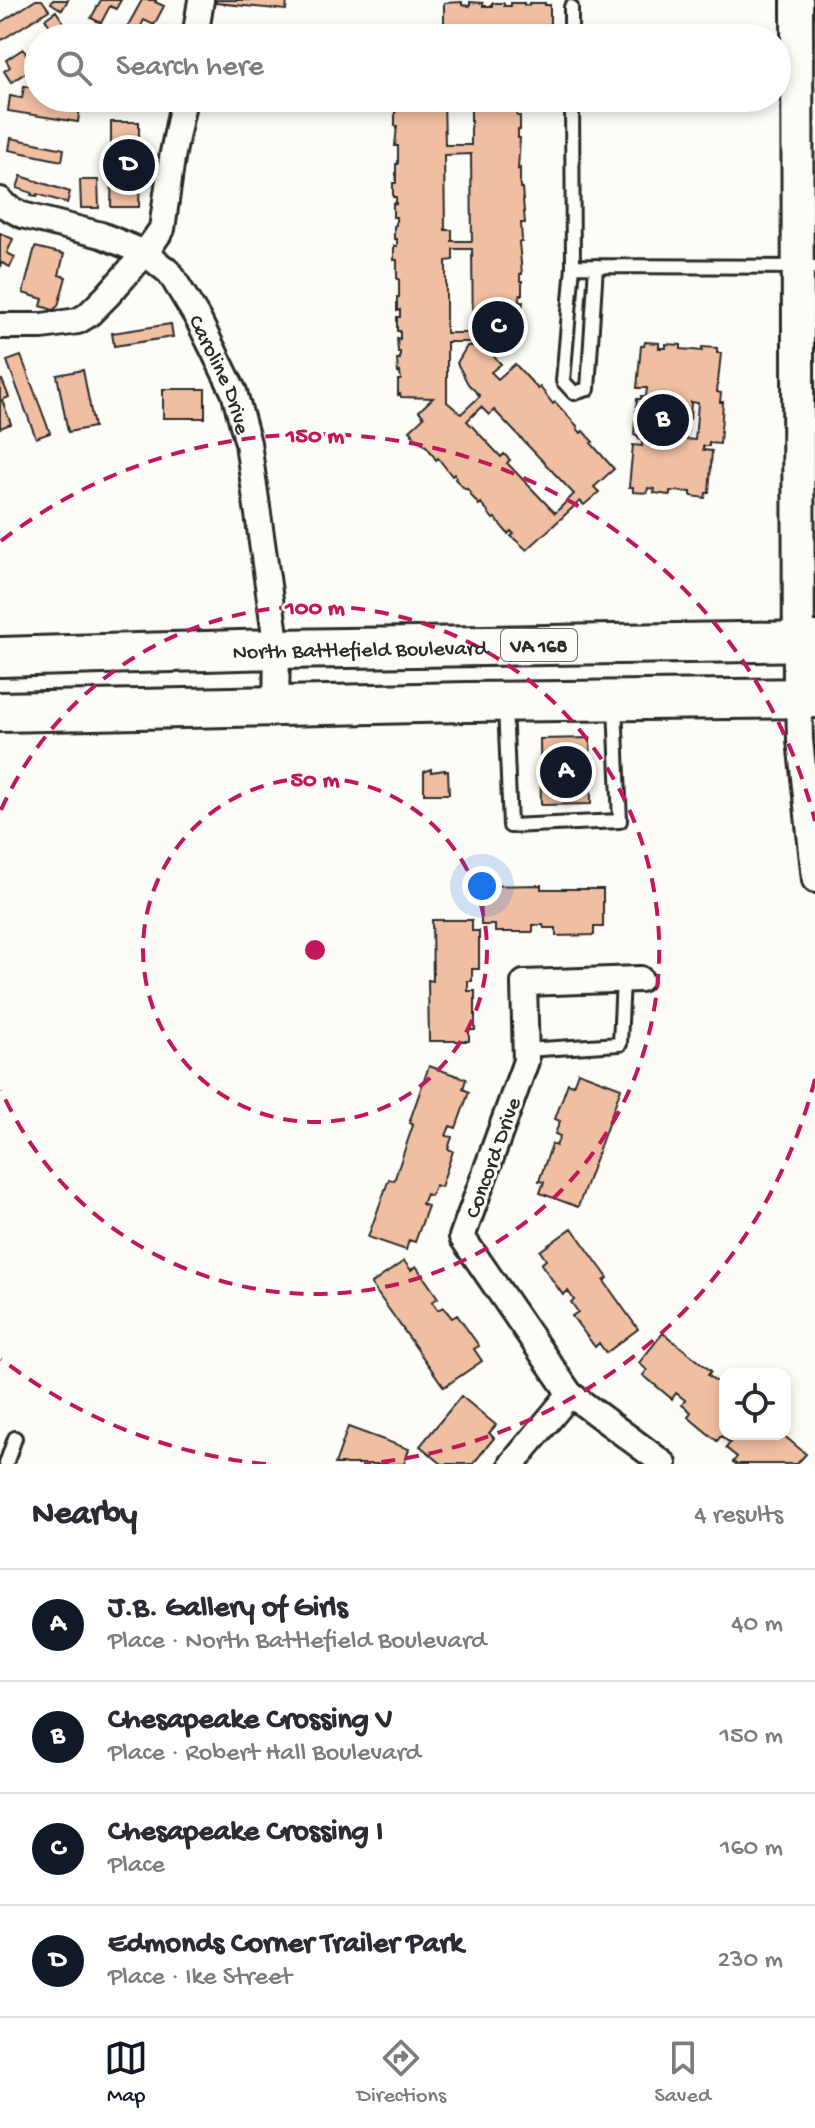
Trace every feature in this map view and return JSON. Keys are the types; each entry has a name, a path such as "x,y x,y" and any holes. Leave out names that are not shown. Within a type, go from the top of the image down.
{"main road":[{"name":"North Battlefield Boulevard","path":"0,657 277,649 808,641"},
{"path":"0,712 807,698"}],"street":[{"path":"197,24 201,0"},
{"path":"797,0 807,267 808,641 807,698 800,740 815,880"},
{"path":"0,326 42,326 78,321 107,296 145,253 162,229 181,112"},
{"path":"0,200 22,215 101,235 145,253"},
{"name":"Caroline Drive","path":"145,253 170,273 204,331 234,392 248,443 277,649 276,706"},
{"name":"Concord Drive","path":"632,979 524,983 526,1061 462,1237 570,1394 664,1464"},
{"path":"512,1464 570,1394"}],"lane":[{"path":"571,7 571,24"},
{"path":"572,112 573,266 563,381 574,393 588,389 596,266"},
{"path":"573,266 807,267"},
{"path":"505,702 510,826 620,821 615,700"},
{"path":"525,1050 620,1044 632,979"},
{"path":"6,1464 15,1438"}],"building":[{"path":"36,0 42,0 49,10 0,41 1,22"},
{"path":"53,0 68,0 62,10 51,3"},
{"path":"101,0 121,0 116,9 110,6 101,23 91,18"},
{"path":"142,0 156,0 164,6 155,24 144,20 142,24 129,24"},
{"path":"216,0 287,0 286,10 216,3"},
{"path":"462,2 462,5 470,6 470,2 492,6 492,3 504,3 504,6 511,6 511,3 545,3 550,5 550,24 444,24 444,3"},
{"path":"56,11 64,23 49,24 45,19"},
{"path":"23,49 24,74 11,82 4,71 10,67 6,60"},
{"path":"24,86 24,112 79,112 78,122 8,111 10,96 22,98"},
{"path":"395,112 444,112 445,145 471,145 471,112 517,112 520,116 518,169 525,223 521,223 522,242 519,242 522,337 520,341 490,341 488,350 501,364 491,372 498,379 515,364 553,404 555,402 581,433 583,431 614,469 594,487 599,492 584,505 580,501 527,550 511,536 514,534 511,531 508,534 481,503 479,505 454,474 452,476 412,434 410,430 424,417 419,411 433,398 398,395 398,380 401,380 397,359 400,359 397,338 400,339 400,331 397,331 397,317 400,317 400,310 397,311 399,279 397,260 394,260 397,239 394,239 396,217 393,217 393,203 396,204 396,197 393,197 393,183 396,183 398,164","holes":["471,154 472,241 452,241 452,230 445,230 444,155","453,249 472,249 473,333 446,333 446,261 453,260","447,342 473,342 457,363 468,384 480,396 461,414 447,402","481,407 489,415 494,410 574,494 555,513 507,463 510,460 504,454 501,457 467,421"]},
{"path":"111,122 139,122 139,207 111,207 112,172 121,172 121,157 111,157"},
{"path":"11,138 64,149 62,161 9,150"},
{"path":"21,176 70,192 67,203 31,195 17,188"},
{"path":"80,180 98,180 99,208 81,208"},
{"path":"0,233 13,239 7,253 15,257 10,267 2,263 0,268"},
{"path":"35,247 64,254 59,275 66,277 58,306 53,310 41,306 43,299 23,293"},
{"path":"171,324 173,337 114,346 112,333"},
{"path":"645,342 659,343 659,348 666,348 666,344 702,351 702,347 717,348 717,353 721,353 717,392 721,393 720,402 723,402 720,444 703,446 703,450 712,451 709,493 705,498 691,496 691,492 670,491 670,495 654,493 655,489 648,488 647,493 633,492 633,487 629,487 633,445 642,446 642,439 634,435 635,420 639,420 640,412 636,412 637,399 646,396 647,388 637,388 641,346","holes":["691,402 698,403 695,440 685,439"]},
{"path":"21,356 50,433 36,438 7,361"},
{"path":"83,370 94,427 68,432 57,375"},
{"path":"0,381 9,397 2,400 11,424 0,428"},
{"path":"163,389 205,389 205,418 163,418"},
{"path":"590,738 591,804 541,805 540,739"},
{"path":"431,769 431,772 448,771 449,794 424,794 424,772"},
{"path":"541,885 541,889 603,889 603,927 594,927 594,935 556,936 556,928 544,928 543,925 533,925 533,932 495,932 495,925 481,925 481,886"},
{"path":"432,920 472,920 472,931 479,931 479,969 472,969 472,981 468,981 468,991 475,991 475,1030 469,1030 469,1041 429,1041 428,980 433,981"},
{"path":"429,1066 466,1079 463,1089 469,1092 456,1128 450,1126 446,1136 452,1137 448,1149 453,1151 441,1187 435,1185 431,1196 426,1194 422,1204 428,1206 415,1242 409,1240 406,1250 368,1237 389,1179 394,1181 413,1125 409,1123"},
{"path":"578,1072 621,1088 578,1207 540,1193 544,1182 539,1181 552,1144 556,1146 560,1136 555,1134 560,1121 555,1119 568,1083 573,1085"},
{"path":"572,1228 608,1278 604,1281 638,1329 606,1353 599,1343 595,1347 572,1316 578,1312 568,1291 563,1295 541,1264 546,1260 540,1251"},
{"path":"404,1261 411,1270 416,1266 438,1298 432,1302 438,1310 443,1307 452,1318 457,1315 479,1346 474,1349 482,1361 444,1387 371,1284"},
{"path":"663,1333 711,1371 708,1375 719,1383 717,1441 688,1417 691,1412 682,1405 685,1400 676,1393 672,1399 643,1375 647,1370 639,1363"},
{"path":"461,1396 496,1425 489,1433 494,1438 473,1464 442,1464 420,1446"},
{"path":"348,1427 409,1449 404,1464 335,1464"},
{"path":"726,1440 789,1440 806,1454 797,1464 736,1464 733,1462 737,1457 726,1448 730,1443"}],"place":[{"name":"Edmonds Corner Trailer Park","path":"129,165"},
{"name":"Chesapeake Crossing I","path":"498,327"},
{"name":"Chesapeake Crossing V","path":"663,420"},
{"name":"J.B. Gallery of Girls","path":"566,772"}]}
